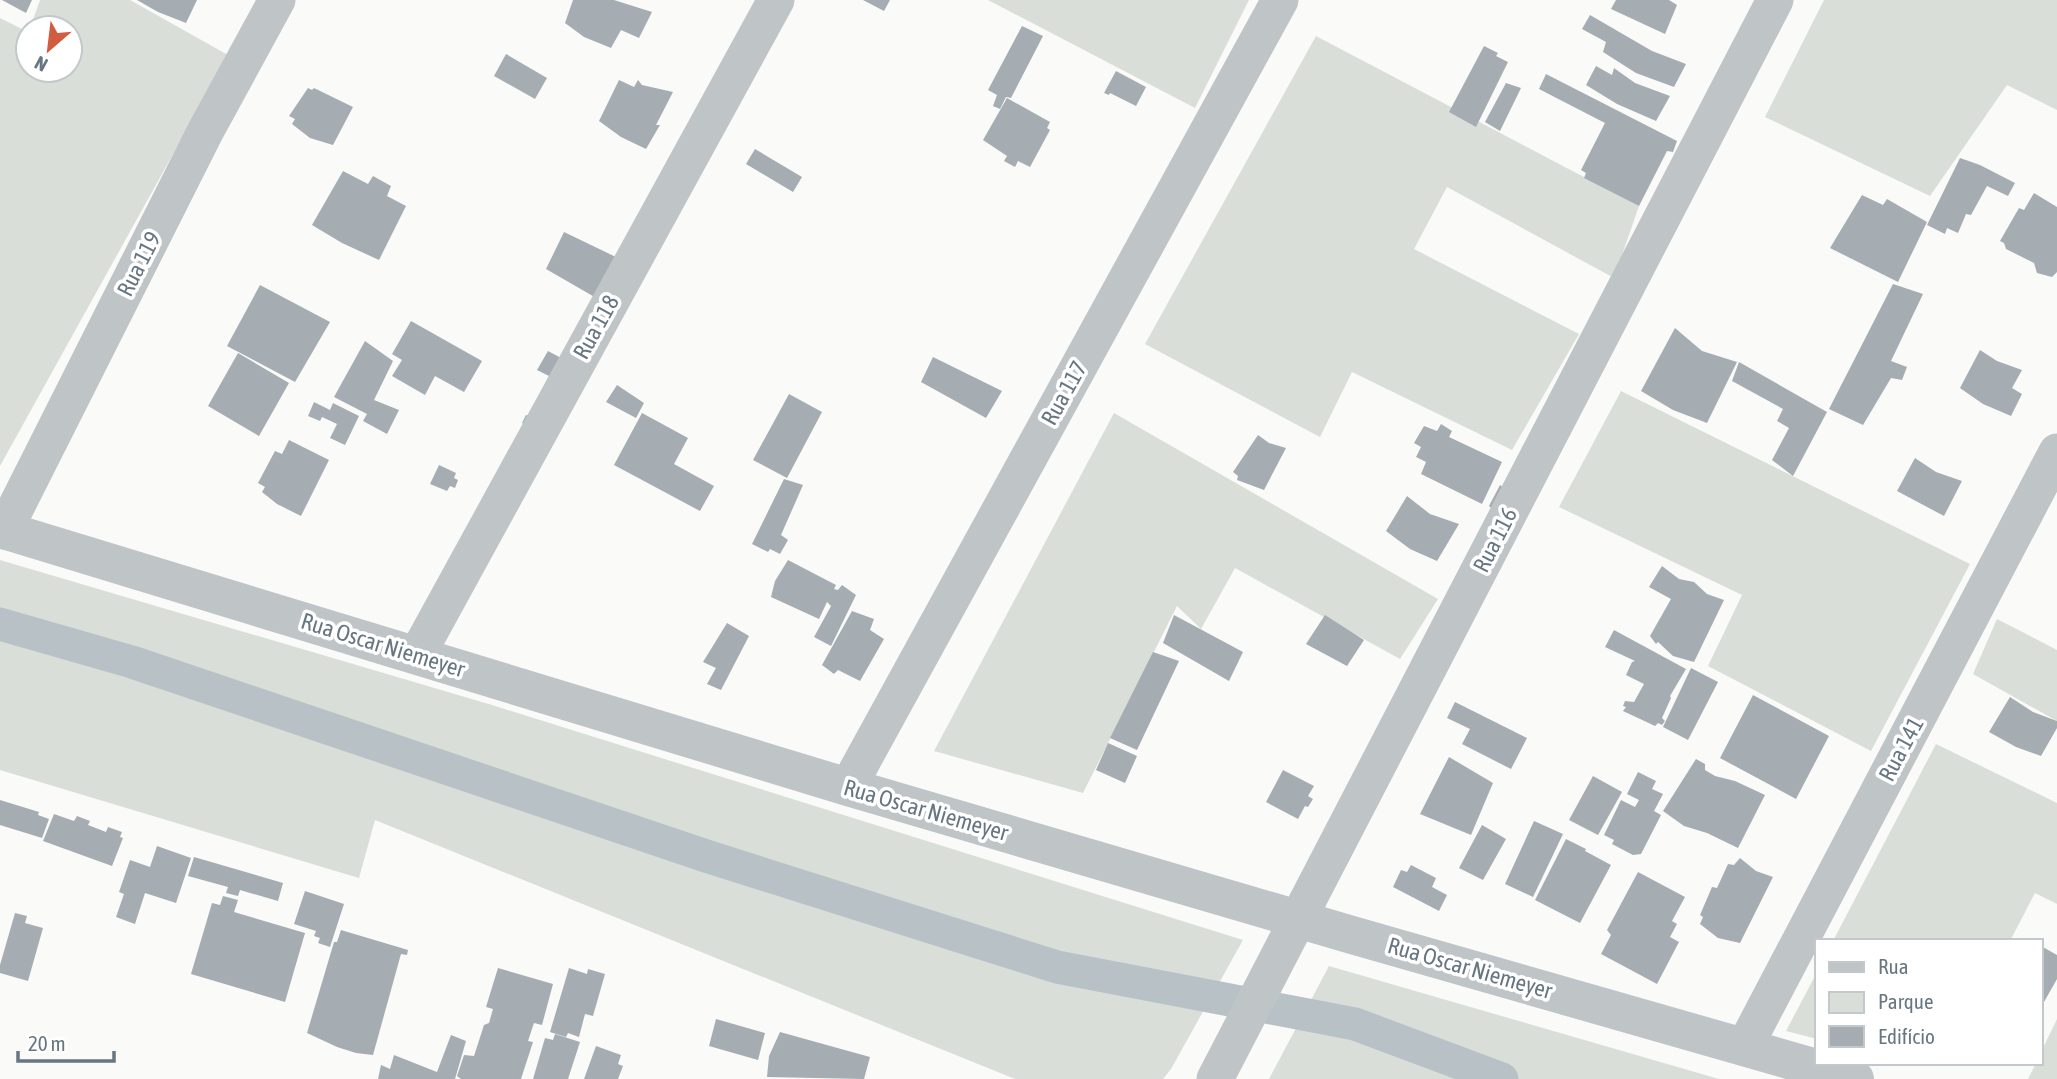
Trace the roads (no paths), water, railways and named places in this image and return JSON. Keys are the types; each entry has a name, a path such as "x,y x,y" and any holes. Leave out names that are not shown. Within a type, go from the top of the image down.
{"street":[{"name":"Rua 119","path":"2,530 205,132 277,0"},
{"name":"Rua 118","path":"417,655 776,0"},
{"name":"Rua 117","path":"848,787 1280,0"},
{"name":"Rua 116","path":"1215,1079 1775,0"},
{"name":"Rua 141","path":"1745,1046 2057,453"},
{"name":"Rua Oscar Niemeyer","path":"2,530 848,787 1855,1079"}],"waterway":[{"path":"0,624 132,662 706,856 1057,967 1355,1024 1502,1079"}]}
